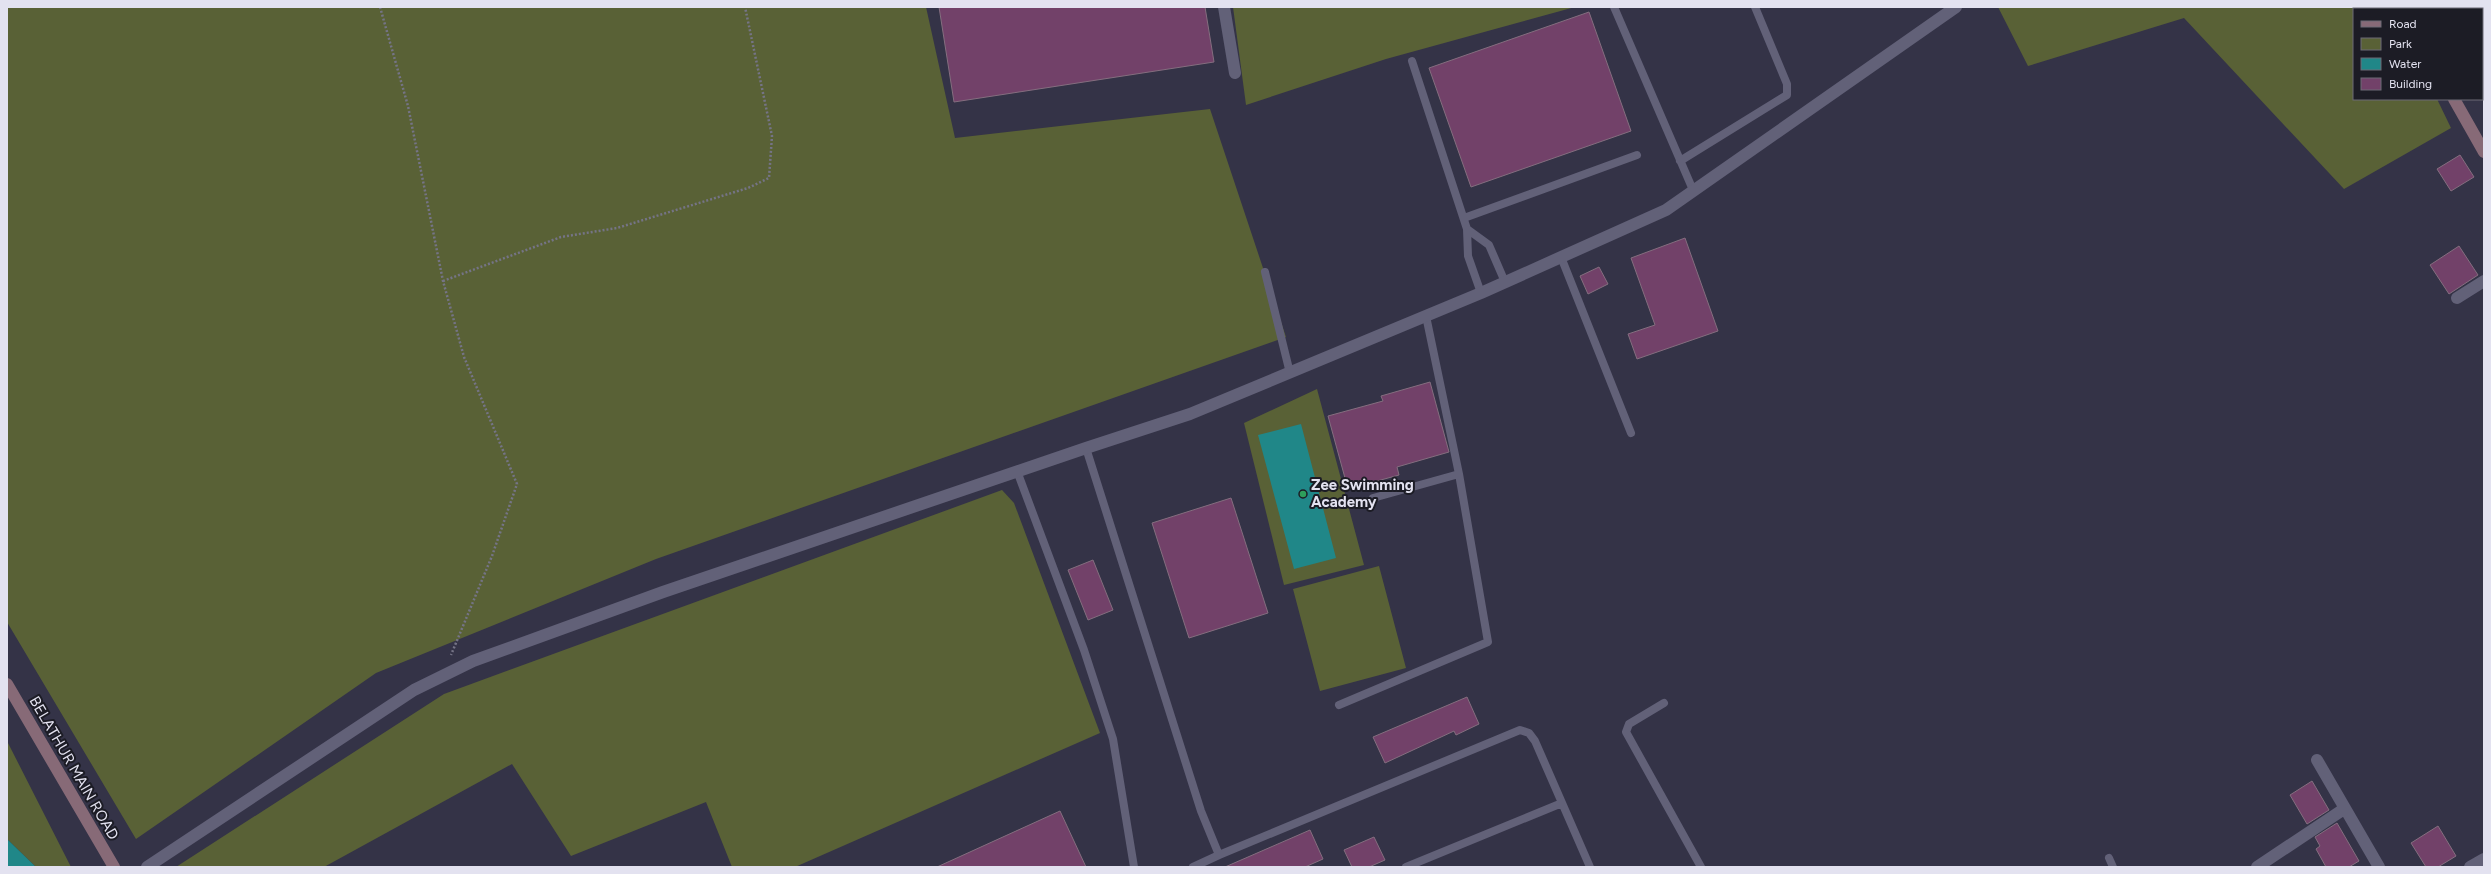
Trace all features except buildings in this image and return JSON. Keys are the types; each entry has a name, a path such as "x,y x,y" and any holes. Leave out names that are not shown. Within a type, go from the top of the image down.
{"street":[{"path":"1224,7 1235,73"},
{"path":"147,867 414,690 443,674 473,661 663,592 1017,471 1190,414 1481,293 1666,210 1956,7"},
{"path":"2455,100 2484,152"},
{"path":"2457,298 2484,281"},
{"name":"BELATHUR MAIN ROAD","path":"7,684 114,867"},
{"path":"2317,760 2344,809 2379,867"},
{"path":"2257,867 2344,809"},
{"path":"2470,867 2484,859"}],"lane":[{"path":"1614,7 1693,190"},
{"path":"1680,161 1787,95 1787,84 1755,7"},
{"path":"1412,61 1464,218 1467,229 1468,256 1481,293"},
{"path":"1464,218 1637,155"},
{"path":"1467,229 1489,245 1505,282"},
{"path":"1561,257 1631,433"},
{"path":"1265,272 1290,373"},
{"path":"1339,705 1488,642 1459,474 1426,316"},
{"path":"1086,448 1201,811 1219,855"},
{"path":"1017,471 1084,650 1113,739 1134,867"},
{"path":"1373,498 1459,474"},
{"path":"1664,703 1629,724 1626,732 1701,867"},
{"path":"1193,867 1520,730 1528,733 1535,741 1590,867"},
{"path":"1406,867 1562,803"},
{"path":"2109,858 2113,867"}],"path":[{"path":"380,7 408,106 443,281 464,357 517,484 492,556 443,674"},
{"path":"443,281 561,237 617,228 748,188 769,178 772,136 745,7"}],"green space":[{"path":"7,7 926,7 955,138 1210,109 1286,337 656,559 376,673 136,839 7,622"},
{"path":"1233,7 1575,7 1386,59 1246,105"},
{"path":"1998,7 2423,7 2353,8 2353,100 2437,100 2451,128 2344,189 2184,18 2028,66"},
{"name":"Zee Swimming Academy","path":"1317,389 1364,565 1284,585 1244,423"},
{"path":"1002,490 1014,503 1100,733 795,867 732,867 706,802 571,856 512,764 324,867 176,867 444,694"},
{"path":"1379,566 1406,668 1320,691 1293,589"},
{"path":"8,743 71,867 36,867 7,839"}],"water":[{"path":"1301,424 1336,558 1294,569 1258,435"},
{"path":"7,839 36,867 7,867"}],"place":[{"name":"Zee Swimming Academy","path":"1303,494"}]}
